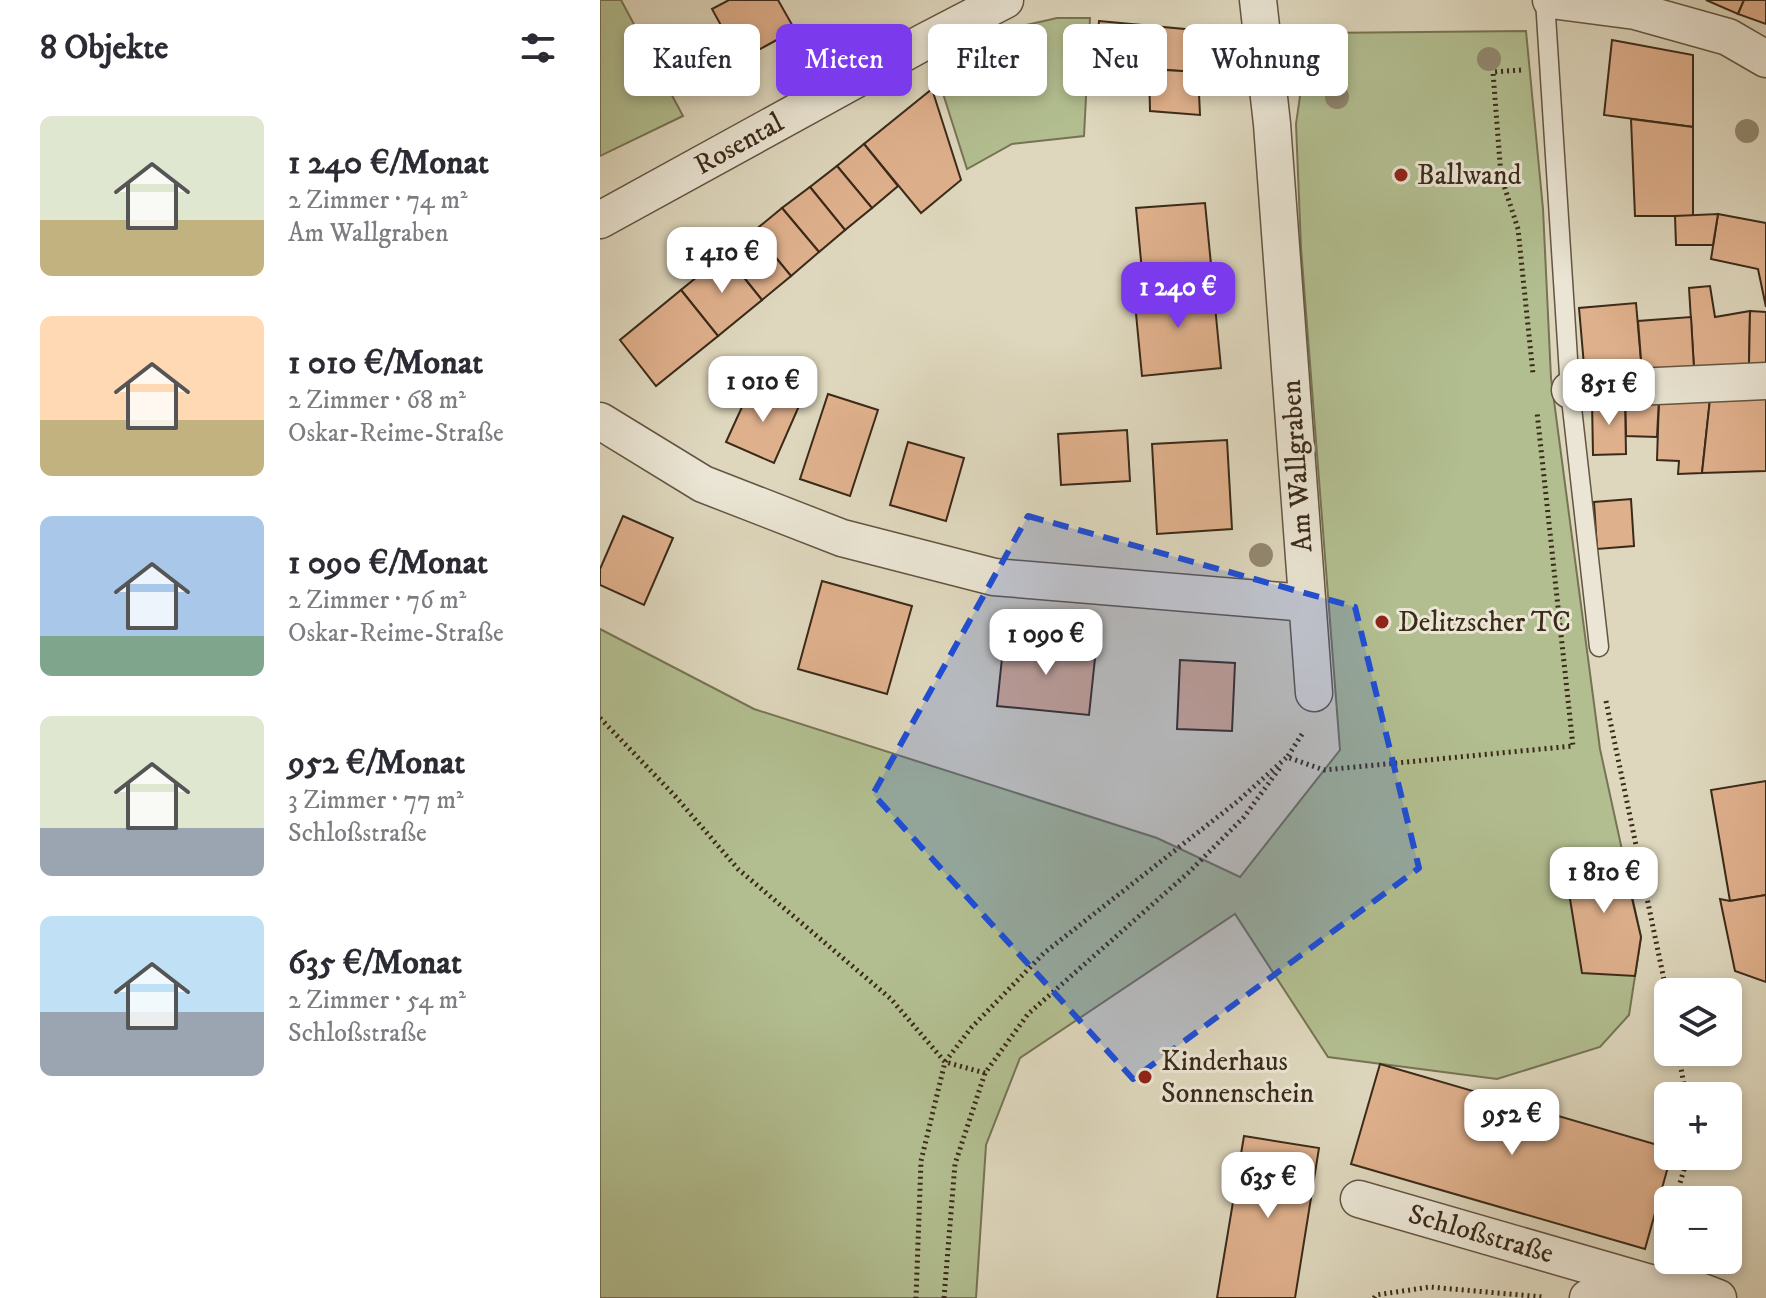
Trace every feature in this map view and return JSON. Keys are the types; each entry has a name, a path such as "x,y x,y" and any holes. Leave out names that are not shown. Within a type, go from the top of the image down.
{"street":[{"name":"Rosental","path":"600,220 1005,0"},
{"name":"Am Wallgraben","path":"1258,0 1272,124 1314,693"},
{"path":"1551,0 1635,11 1728,37 1766,59"},
{"path":"1570,390 1766,381"},
{"path":"600,421 703,484 842,538 994,577 1306,603"},
{"name":"Schloßstraße","path":"1359,1199 1650,1283 1692,1288 1718,1298"},
{"name":"Schloßstraße","path":"1588,1298 1650,1283"}],"lane":[{"path":"1545,0 1570,390 1599,647"}],"path":[{"path":"1534,385 1518,229 1501,176 1493,72 1549,68"},
{"path":"1287,757 1324,770 1573,746 1536,401"},
{"path":"944,1298 955,1164 985,1073 1028,1014 1188,873 1244,817 1314,716 1314,693"},
{"path":"1606,701 1664,978"},
{"path":"600,718 675,796 738,869 891,999 945,1062 985,1073"},
{"path":"916,1298 921,1161 945,1062 971,1028 1044,953 1238,801 1287,757"},
{"path":"1374,1298 1376,1295 1430,1287 1588,1298"}],"highlighted area":[{"path":"1028,516 1355,607 1419,868 1133,1079 873,794"}],"green space":[{"path":"600,0 621,0 634,24 624,24 624,96 672,96 683,116 600,156"},
{"path":"1057,18 1090,18 1090,24 1063,24 1063,96 1086,96 1084,136 1012,144 967,169 944,96 1047,96 1047,24 1031,24"},
{"path":"1526,31 1543,209 1551,378 1600,749 1641,937 1629,1015 1600,1047 1497,1079 1328,1057 1235,914 1020,1058 986,1145 976,1298 600,1298 600,629 754,709 1157,838 1240,877 1340,750 1301,248 1296,124 1300,96 1348,96 1348,33"}],"building":[{"path":"729,0 778,0 792,24 776,24 776,40 760,49 760,24 720,24 712,9"},
{"path":"1706,0 1744,0 1738,14"},
{"path":"1744,0 1766,0 1766,24 1738,14"},
{"path":"1099,21 1131,24 1099,24"},
{"path":"1167,27 1183,29 1183,71 1167,70"},
{"path":"1612,40 1693,55 1693,127 1604,115"},
{"path":"1167,70 1183,71 1183,96 1199,96 1200,115 1150,111 1150,96 1167,96"},
{"path":"928,92 928,96 934,96 961,180 921,213 864,144"},
{"path":"1631,119 1693,127 1693,216 1635,216"},
{"path":"864,144 898,186 872,208 837,166"},
{"path":"837,166 872,208 845,230 810,187"},
{"path":"810,187 845,230 819,252 782,208"},
{"path":"1205,203 1213,285 1144,292 1136,208"},
{"path":"782,208 819,252 791,276 754,231"},
{"path":"1718,214 1766,223 1766,307 1758,269 1711,259"},
{"path":"1718,214 1713,245 1676,245 1675,216"},
{"path":"754,231 791,276 762,300 725,254"},
{"path":"725,254 762,300 718,336 681,290"},
{"path":"1213,285 1221,368 1142,376 1134,293"},
{"path":"1710,286 1715,317 1750,311 1749,365 1694,369 1689,288"},
{"path":"681,290 718,336 656,386 620,340"},
{"path":"1636,303 1642,372 1585,377 1579,308"},
{"path":"1750,311 1766,312 1766,366 1749,365"},
{"path":"1691,317 1694,369 1642,372 1638,321"},
{"path":"752,385 799,406 774,463 726,442"},
{"path":"828,394 878,410 850,496 800,479"},
{"path":"1659,398 1710,399 1702,473 1678,474 1679,461 1657,460"},
{"path":"1659,398 1657,437 1626,436 1625,399"},
{"path":"1766,398 1766,471 1702,473 1710,399"},
{"path":"1625,399 1626,454 1593,455 1592,401"},
{"path":"1127,430 1130,481 1061,485 1058,434"},
{"path":"1227,440 1232,529 1157,534 1152,444"},
{"path":"908,442 964,458 946,521 890,505"},
{"path":"1631,499 1634,546 1597,549 1594,502"},
{"path":"623,516 673,538 644,605 600,585 600,569"},
{"path":"822,581 912,606 887,694 798,669"},
{"path":"1004,639 1096,649 1089,715 997,706"},
{"path":"1180,660 1235,663 1232,731 1177,729"},
{"path":"1766,781 1766,895 1730,901 1711,790"},
{"path":"1621,851 1641,937 1635,976 1582,973 1564,862"},
{"path":"1766,895 1766,982 1735,971 1720,899 1730,901"},
{"path":"1380,1064 1654,1144 1654,1170 1667,1170 1663,1186 1654,1186 1654,1217 1645,1249 1351,1164"},
{"path":"1244,1136 1319,1148 1295,1298 1217,1298"}],"place":[{"name":"Ballwand","path":"1401,175"},
{"name":"Delitzscher TC","path":"1382,622"},
{"name":"Kinderhaus Sonnenschein","path":"1145,1077"}]}
